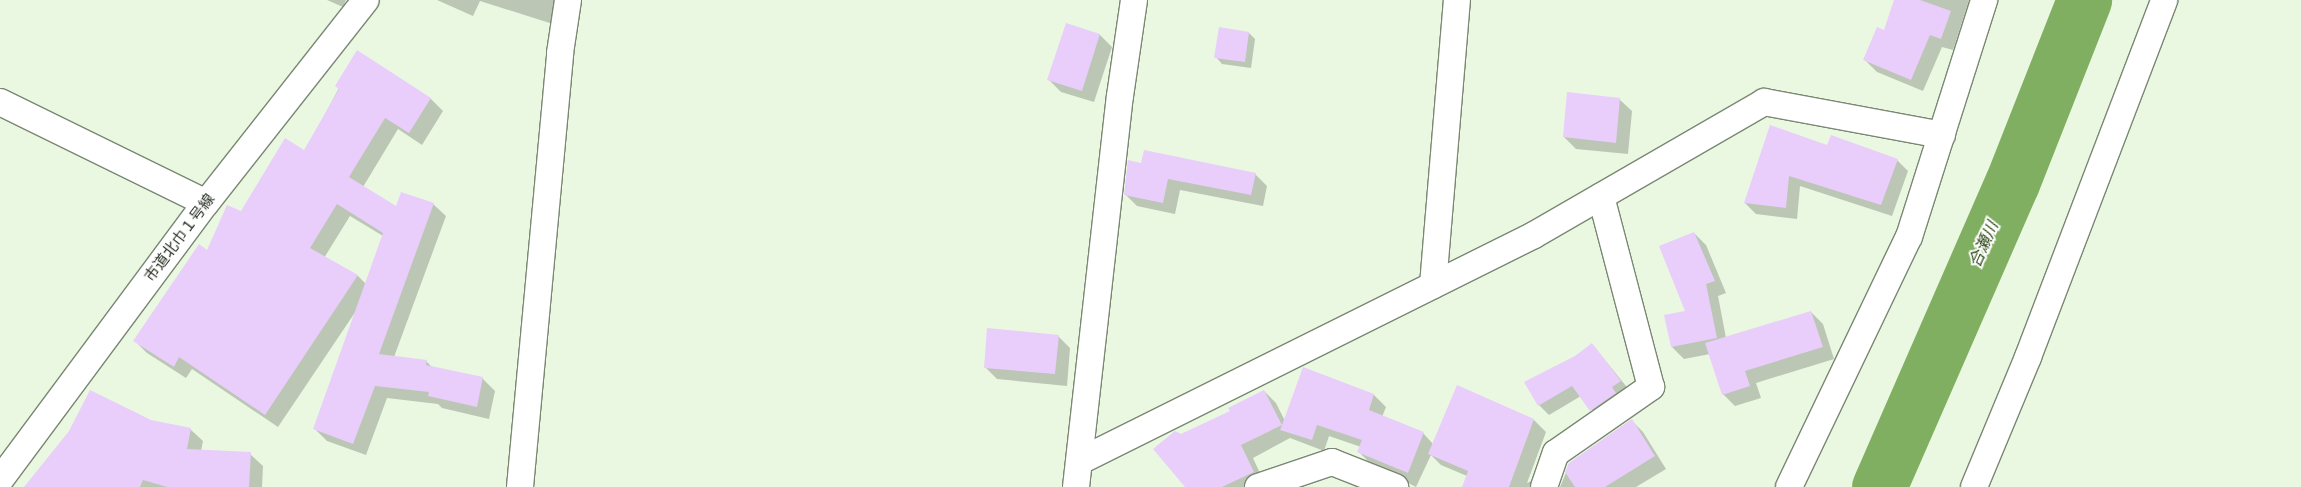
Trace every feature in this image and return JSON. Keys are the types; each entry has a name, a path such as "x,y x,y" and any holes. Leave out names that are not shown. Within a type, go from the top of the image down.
{"street":[{"name":"市道北巾１号線","path":"0,480 206,203 366,0"},
{"path":"520,487 560,53 568,0"},
{"path":"1076,487 1120,96 1134,0"},
{"path":"1433,285 1456,0"},
{"path":"1789,487 1909,237 1984,0"},
{"path":"1974,487 2028,358 2164,0"},
{"path":"0,102 206,203"},
{"path":"1080,462 1534,235 1764,102 1942,135"},
{"path":"1544,487 1556,454 1651,386 1600,196"},
{"path":"1258,487 1332,462 1395,487"}],"building":[{"path":"1894,0 1920,0 1951,11 1941,39 1930,35 1911,80 1863,60 1877,27 1884,30"},
{"path":"1066,23 1100,34 1082,91 1047,80"},
{"path":"1219,27 1249,32 1245,62 1214,58"},
{"path":"357,50 431,98 409,133 385,118 349,177 396,206 401,192 434,203 379,354 427,360 426,365 483,377 477,407 428,396 429,392 375,386 353,444 313,429 383,233 337,204 310,248 358,275 265,415 179,357 174,367 133,341 199,244 207,250 227,205 241,211 285,138 304,150 339,89 335,86"},
{"path":"1567,92 1620,98 1616,143 1563,137"},
{"path":"1770,125 1827,145 1831,135 1898,159 1881,205 1789,176 1786,208 1744,203"},
{"path":"1144,150 1256,173 1251,195 1168,179 1163,203 1124,195 1128,160 1141,163"},
{"path":"1694,232 1715,281 1706,284 1717,338 1671,347 1664,315 1685,311 1659,246"},
{"path":"1811,311 1823,347 1745,371 1750,386 1722,395 1705,343"},
{"path":"987,328 1059,335 1055,374 984,368"},
{"path":"1592,343 1621,381 1612,387 1616,393 1590,411 1572,386 1538,406 1524,382 1575,356"},
{"path":"1303,367 1374,394 1369,410 1424,432 1408,473 1357,452 1362,440 1317,425 1312,440 1280,430"},
{"path":"1457,385 1534,419 1509,487 1462,487 1468,471 1428,454"},
{"path":"90,390 151,420 191,428 187,449 251,452 249,487 167,487 143,480 140,487 24,487 69,431"},
{"path":"1264,390 1282,425 1241,445 1254,472 1222,487 1185,487 1153,449 1175,431 1181,434 1230,411 1228,408"},
{"path":"1632,419 1655,456 1605,487 1575,487 1565,472 1569,463"}],"waterway":[{"name":"合瀬川","path":"1879,487 2012,183 2084,0"}]}
